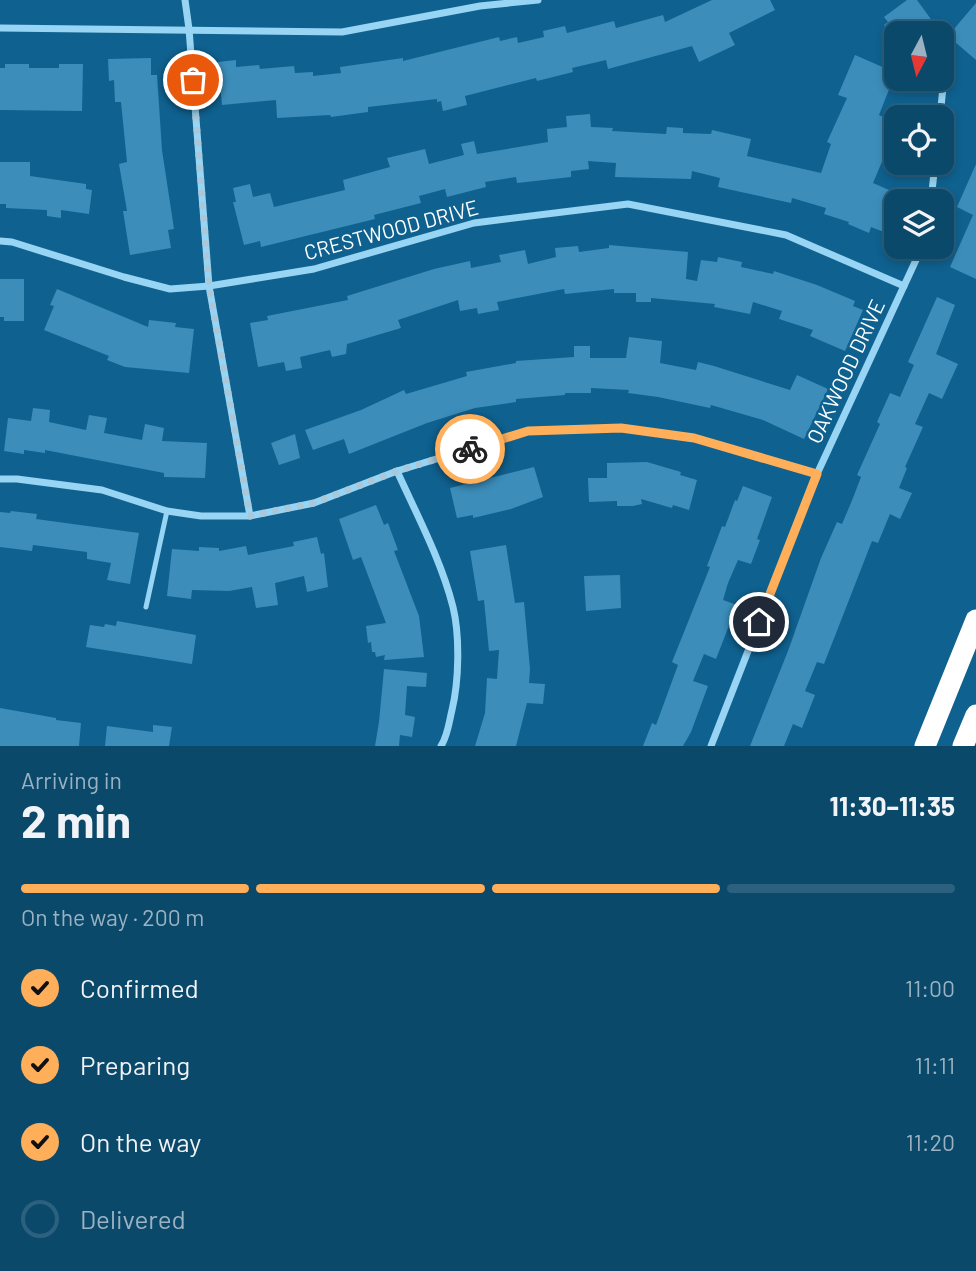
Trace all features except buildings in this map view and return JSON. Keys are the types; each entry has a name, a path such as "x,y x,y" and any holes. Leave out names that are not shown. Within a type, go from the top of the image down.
{"highway":[{"path":"958,664 976,607"},
{"path":"925,746 976,620"},
{"path":"963,746 976,715"}],"street":[{"path":"185,0 209,286 250,516"},
{"path":"0,28 342,32 479,3 538,0"},
{"name":"CRESTWOOD DRIVE","path":"0,241 12,242 124,278 170,289 209,286 314,269 474,223 628,204 786,235 904,286"},
{"name":"OAKWOOD DRIVE","path":"711,746 817,474 916,259"},
{"path":"0,479 102,490 167,511 201,516 250,516 314,503 397,471 528,431 621,428 694,438 817,474"},
{"path":"397,471 453,608 457,660 454,699 445,740 441,746"}],"lane":[{"path":"146,607 167,511"}],"way so far":[{"path":"193,80 209,286 250,516 314,503 397,471 470,449"}],"route":[{"path":"470,449 528,431 621,428 694,438 817,474 759,622"}]}
